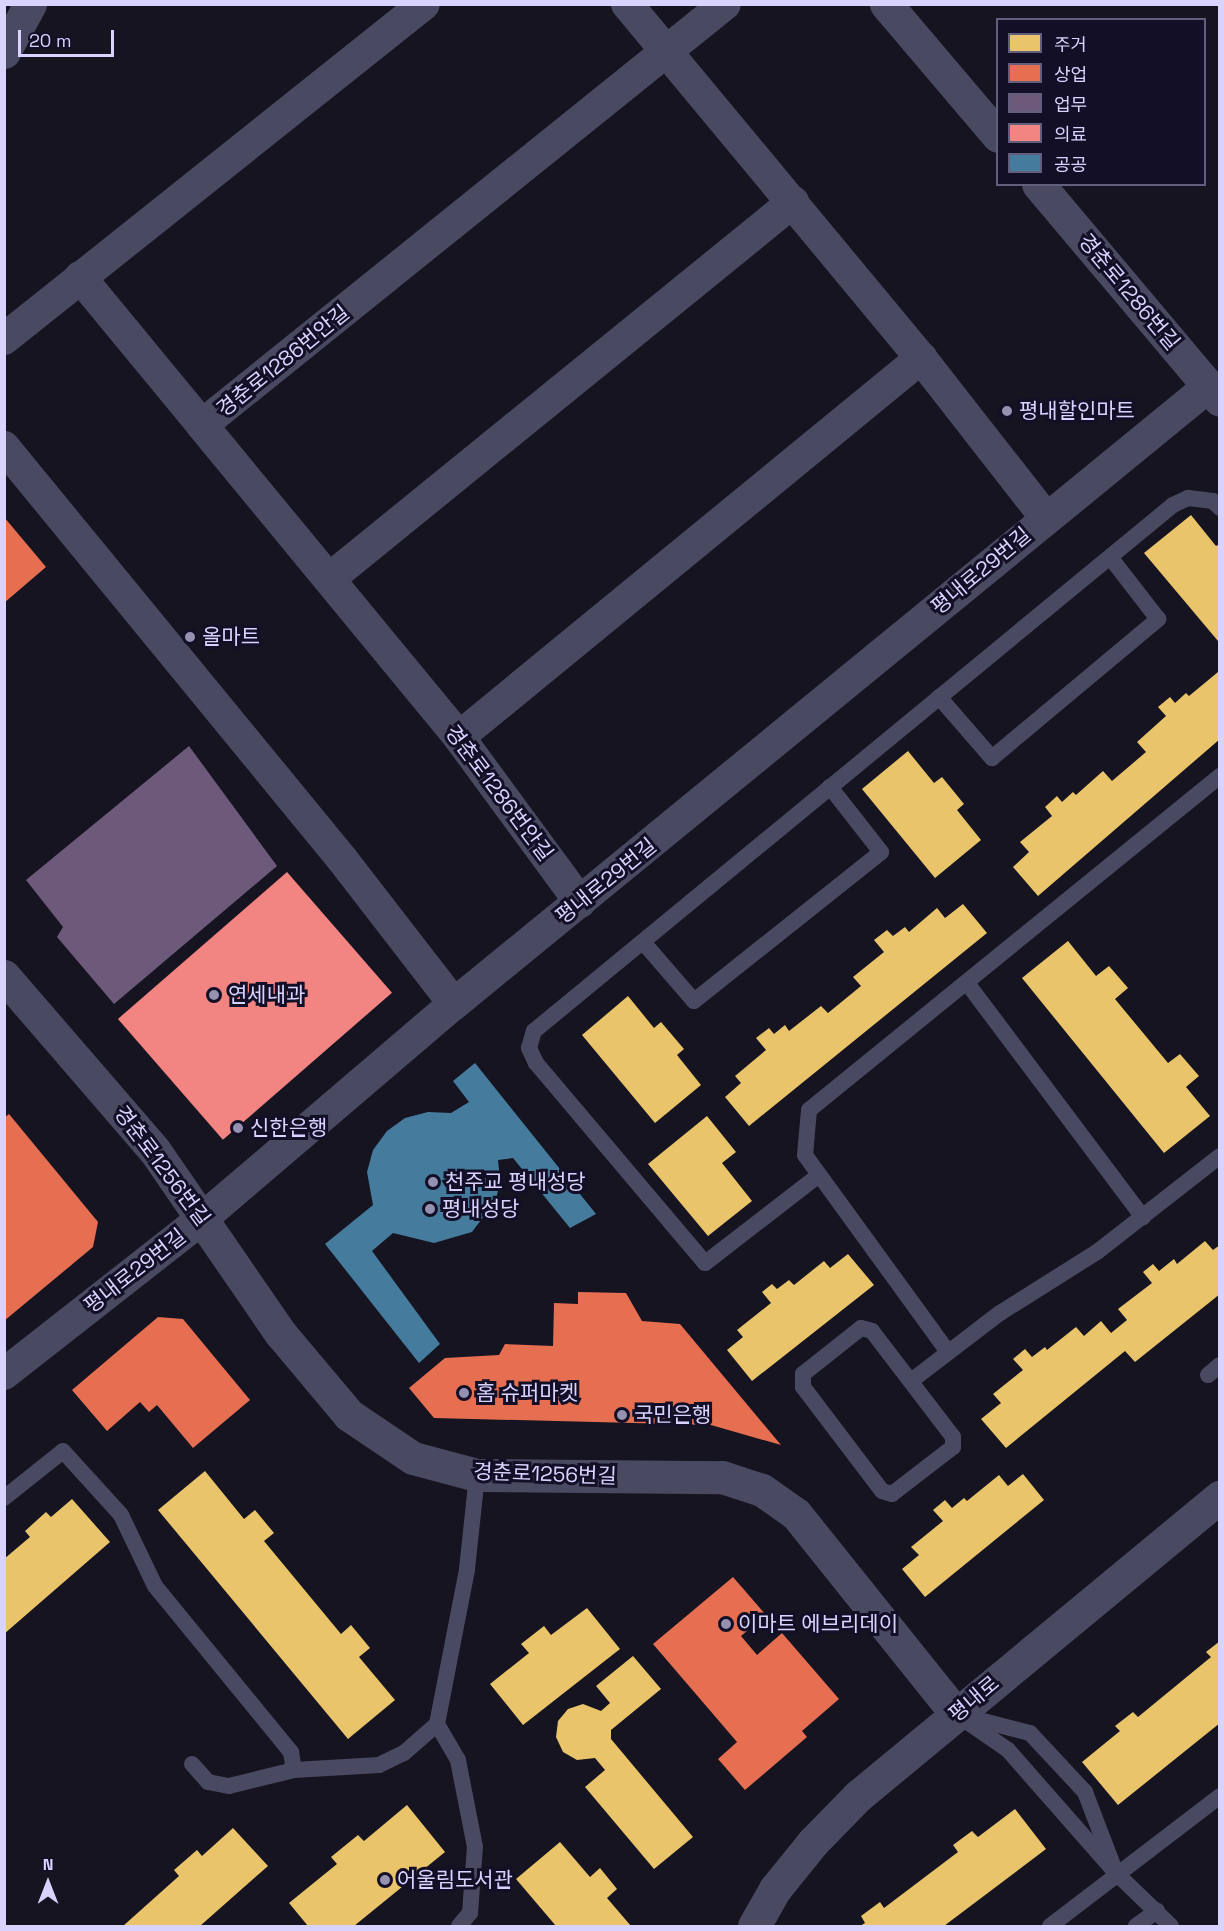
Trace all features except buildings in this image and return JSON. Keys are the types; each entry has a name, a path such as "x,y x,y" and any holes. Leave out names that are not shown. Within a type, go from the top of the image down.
{"street":[{"path":"4,52 30,4"},
{"path":"4,339 424,4"},
{"path":"627,4 921,358 1046,518"},
{"name":"경춘로1286번안길","path":"580,902 459,737 202,425 725,4"},
{"path":"885,4 996,134"},
{"name":"경춘로1286번길","path":"1040,186 1214,394"},
{"path":"329,579 793,202"},
{"path":"80,277 202,425"},
{"path":"459,737 921,358"},
{"name":"평내로29번길","path":"4,1374 203,1218 454,1004 1046,518 1214,394"},
{"path":"4,447 342,859 454,1004"},
{"name":"경춘로1256번길","path":"4,976 155,1151 281,1334 349,1414 413,1458 477,1475 722,1478 762,1490 796,1514 956,1714"},
{"name":"평내로","path":"754,1926 775,1889 813,1842 858,1796 1220,1496"}],"lane":[{"path":"819,1175 705,1263 536,1063 529,1048 534,1031 1173,505 1188,498 1213,501 1220,508"},
{"path":"939,697 992,758 1158,620 1110,557"},
{"path":"948,1352 805,1155 809,1110 1220,776"},
{"path":"643,942 694,1001 881,852 830,787"},
{"path":"967,983 1143,1217"},
{"path":"911,1381 1004,1304 1097,1252 1219,1157"},
{"path":"861,1328 873,1331 911,1381 953,1437 953,1447 892,1494 882,1491 802,1387 802,1374 861,1328"},
{"path":"4,1498 63,1451 121,1515 155,1586 291,1752 294,1770"},
{"path":"192,1764 208,1782 229,1786 294,1770 379,1765 404,1753 437,1724 467,1569 477,1475"},
{"path":"956,1714 1030,1733 1085,1792 1116,1873"},
{"path":"956,1714 1008,1750 1116,1873 1171,1926"},
{"path":"437,1724 458,1760 475,1846 470,1913 459,1926"},
{"path":"1050,1926 1116,1873 1220,1796"},
{"path":"1136,1926 1157,1911"}],"place":[{"name":"평내할인마트","path":"1007,411"},
{"name":"올마트","path":"190,637"},
{"name":"연세내과","path":"214,995"},
{"name":"신한은행","path":"238,1128"},
{"name":"천주교 평내성당","path":"433,1182"},
{"name":"평내성당","path":"430,1209"},
{"name":"홈 슈퍼마켓","path":"464,1393"},
{"name":"국민은행","path":"622,1415"},
{"name":"이마트 에브리데이","path":"726,1624"},
{"name":"어울림도서관","path":"385,1880"}]}
